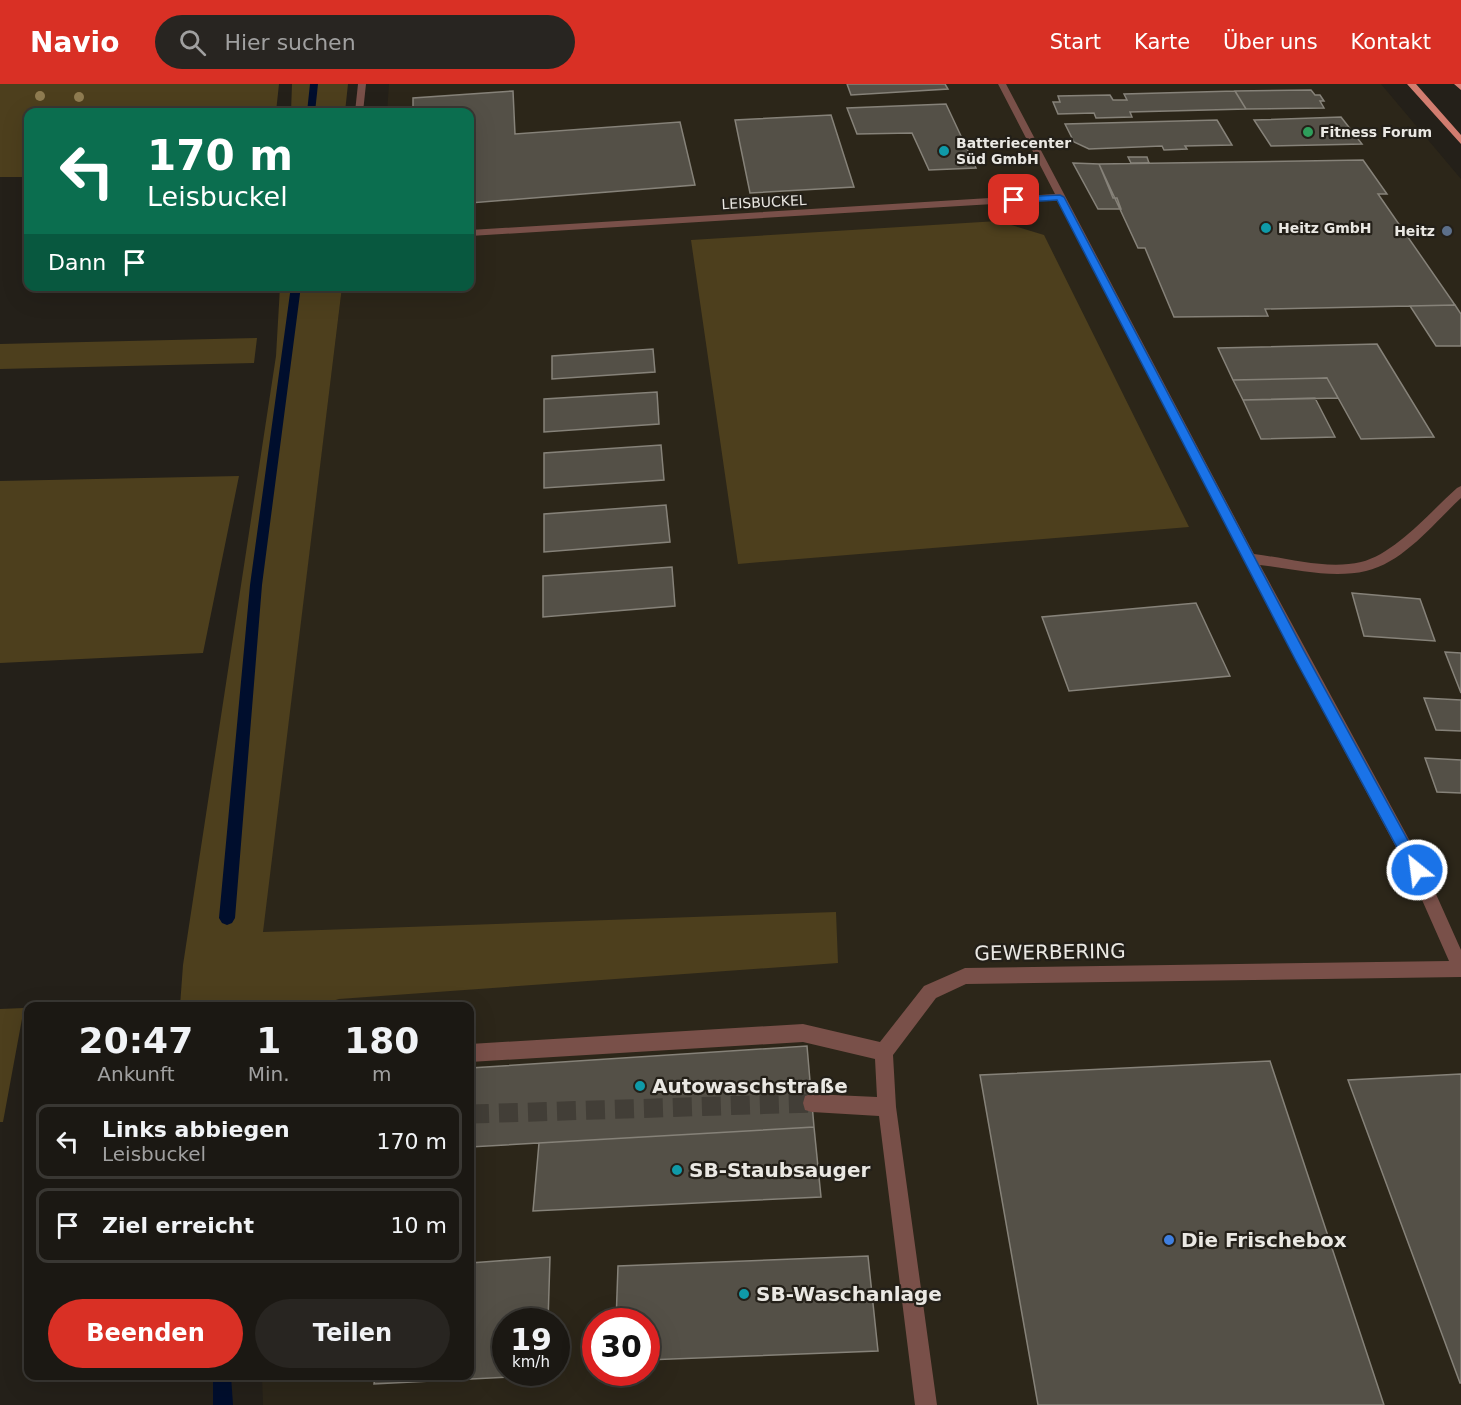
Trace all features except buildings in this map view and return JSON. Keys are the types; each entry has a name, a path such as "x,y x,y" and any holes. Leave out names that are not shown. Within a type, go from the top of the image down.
{"main road":[{"path":"1412,84 1461,141"},
{"path":"1458,84 1461,87"}],"street":[{"path":"359,108 362,84"},
{"path":"1002,84 1299,655 1417,870 1461,969"},
{"name":"LEISBUCKEL","path":"474,233 1060,197"},
{"path":"1250,559 1343,568 1366,566 1390,554 1461,491"},
{"name":"GEWERBERING","path":"884,1052 930,992 965,976 1461,969"},
{"path":"474,1053 803,1033 884,1052 887,1107 926,1405"},
{"path":"812,1103 887,1107"}],"shaded area":[{"path":"0,84 279,84 276,108 24,108 24,177 0,177"},
{"path":"292,84 348,84 345,108 291,108"},
{"path":"389,84 1381,84 1461,179 1461,1405 263,1405 262,1380 474,1380 474,1002 287,1002 262,932 342,291 474,291 474,108 387,108"},
{"path":"998,221 1044,235 1189,527 738,564 691,240"},
{"path":"280,291 342,291 263,932 836,912 838,963 339,999 329,1002 180,1002 183,965 276,356"},
{"path":"257,338 254,363 0,369 0,344"},
{"path":"239,476 203,653 0,663 0,481"},
{"path":"24,1008 3,1122 0,1122 0,1009"}],"waterway":[{"path":"311,108 314,84"},
{"path":"227,918 256,585 295,291"},
{"path":"222,1380 223,1405"}],"tunnel":[{"path":"474,1114 812,1103"}],"place":[{"name":"Fitness Forum","path":"1308,132"},
{"name":"Batteriecenter Süd GmbH","path":"944,151"},
{"name":"Heitz GmbH","path":"1266,228"},
{"name":"Heitz","path":"1447,231"},
{"name":"Autowaschstraße","path":"640,1086"},
{"name":"SB-Staubsauger","path":"677,1170"},
{"name":"Die Frischebox","path":"1169,1240"},
{"name":"SB-Waschanlage","path":"744,1294"}],"route":[{"path":"1014,200 1060,197 1240,538 1299,655 1417,870"}]}
